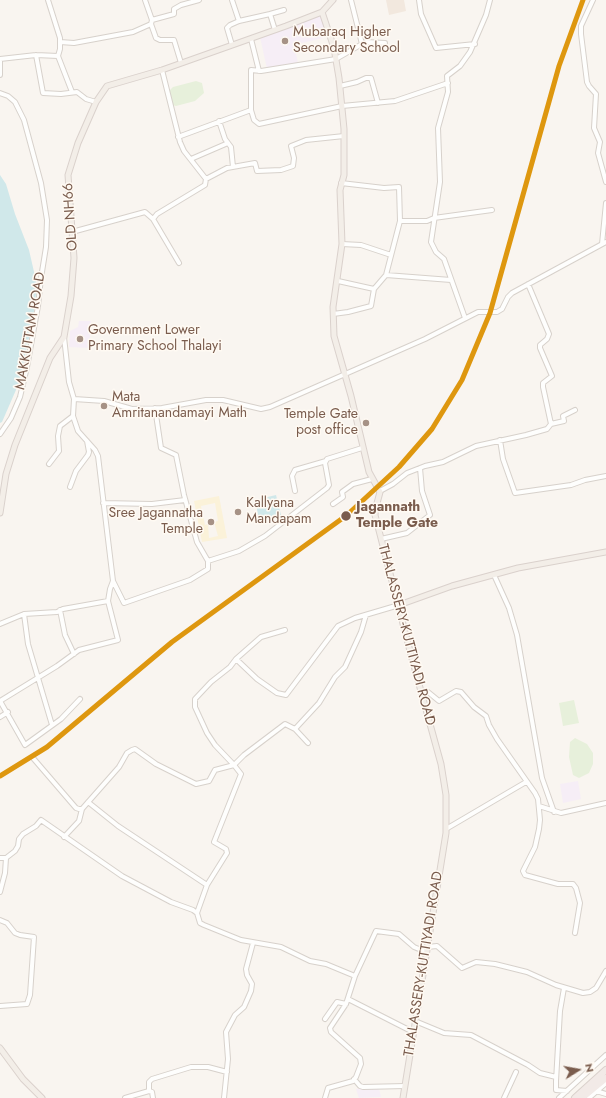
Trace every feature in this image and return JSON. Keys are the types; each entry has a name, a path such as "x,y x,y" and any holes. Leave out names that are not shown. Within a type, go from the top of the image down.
{"highway":[{"path":"575,1098 606,1070"},
{"path":"582,1098 606,1078"}],"main road":[{"name":"OLD NH66","path":"0,514 6,474 14,445 50,358 64,337 71,296 74,258 68,175 78,143 96,102 107,86 162,70 275,30 322,12 333,0"},
{"path":"322,12 336,59 344,136 341,144 344,163 340,190 342,244 333,314 334,336 351,396 362,448 372,479 380,491"},
{"name":"THALASSERY-KUTTIYADI ROAD","path":"380,491 375,512 421,693 441,764 446,795 446,829 403,1098"},
{"path":"399,606 452,586 494,575 606,552"},
{"path":"0,1048 23,1079 42,1098"}],"street":[{"path":"48,0 60,42 58,56 72,92"},
{"path":"145,0 156,38 174,40 181,63"},
{"path":"60,42 74,43 108,35 120,35 133,32 152,22 174,14 174,10 181,5 199,0"},
{"path":"232,0 239,21"},
{"path":"322,12 338,0"},
{"path":"351,0 362,44"},
{"path":"419,0 421,14 436,48 475,44"},
{"path":"465,318 444,259 432,247 431,242 440,182 438,128 448,92 447,76 460,66 475,44 486,16 490,0"},
{"path":"593,0 581,26 581,34 588,82 589,86 596,94 594,128 600,142 598,154 606,182"},
{"path":"232,45 227,28 239,21 284,10"},
{"path":"270,14 275,30"},
{"path":"251,39 259,71"},
{"path":"385,43 366,42 336,59 259,71 251,70 251,110 254,120 259,124 342,106 395,101 448,83"},
{"path":"0,75 0,58 36,55 58,56"},
{"path":"36,55 43,93 62,94 76,92 86,99 96,102"},
{"path":"162,70 178,137 184,151 206,179"},
{"path":"340,86 366,78 372,78 378,103"},
{"name":"MAKKUTTAM ROAD","path":"0,94 11,99 18,107 29,136 47,220 46,247 40,278 38,306 22,390 11,418 0,434"},
{"path":"178,137 251,110"},
{"path":"219,121 225,139 231,147 233,166"},
{"path":"153,219 157,214 202,187 205,184 206,179 233,166 255,163 257,171 281,170 293,166 294,158 291,146 306,140 344,136"},
{"path":"191,159 228,143"},
{"path":"333,314 371,306 374,289 386,275 400,221 399,187 384,188 342,183"},
{"path":"74,399 104,401 132,409 155,408 206,400 223,400 261,409 270,407 425,339 481,311 494,313 501,310 510,295 604,243 606,203"},
{"path":"400,221 427,221 434,218 492,210"},
{"path":"72,232 145,212 153,219 179,264"},
{"path":"342,244 361,245 391,255"},
{"path":"386,275 451,280"},
{"path":"338,281 374,289"},
{"path":"528,284 549,334 547,339 540,345 540,348 552,376 543,385 551,424"},
{"path":"64,337 68,382 74,399 73,416 78,431 98,456 113,581 124,603 190,580 208,569 208,560 197,542 185,500 176,455 161,448 155,408"},
{"path":"380,491 393,484 407,473 443,462 466,450 547,429 551,424 564,421 563,416 575,410"},
{"path":"49,464 58,451 60,426 73,416"},
{"path":"500,440 502,459 514,493 571,485 585,480 606,476"},
{"path":"70,487 76,472 88,455 89,452 87,441"},
{"path":"295,491 292,476 295,470 362,448"},
{"path":"208,560 239,551 265,536 327,488 329,484 326,461"},
{"path":"381,539 407,533 430,516 422,491 420,468"},
{"path":"333,504 343,497 342,492 353,484 372,479"},
{"path":"103,503 152,504 185,500"},
{"path":"494,575 509,608 517,635 542,778 554,812"},
{"path":"80,698 65,715 26,745 8,712 0,701 87,647 118,640 108,601 113,581"},
{"path":"0,624 24,614 57,612 60,610 108,601"},
{"path":"236,659 257,679 277,693 286,696 338,626 348,620 399,606"},
{"path":"60,610 65,635 74,654"},
{"path":"24,614 28,644 52,725"},
{"path":"295,729 319,703 335,677 345,666 361,632 366,615"},
{"path":"286,630 261,638 199,694 195,704 215,745 241,774 214,842 226,849 227,853 207,885 197,913 198,920 204,925 253,943 281,948 310,961 326,964 355,976"},
{"path":"421,693 428,692 438,701 456,691 461,692 474,707 486,716 489,725 526,782 535,793 539,806 540,820 535,847 523,871 525,875 558,884 573,884 576,888 580,903 575,934"},
{"path":"0,717 8,712"},
{"path":"64,837 79,821 82,809 119,767 127,753 132,750 137,751 156,764 196,784 209,781 215,770 234,765 281,726 288,725 295,729 308,743"},
{"path":"32,758 76,808 82,809"},
{"path":"446,829 526,782"},
{"path":"88,802 118,826 207,885"},
{"path":"539,806 561,814 606,803"},
{"path":"0,858 6,858 15,851 18,846 19,839 23,834 36,826 41,820 122,876 171,902 193,910 197,913"},
{"path":"0,892 5,874 6,858"},
{"path":"0,920 7,923 15,933 20,936 34,937 30,995 27,1004 0,1006"},
{"path":"325,1098 328,1088 354,1079 361,1064 360,1058 331,1032 330,1028 346,1004 355,976 376,931 398,934 414,947 427,950 437,946 462,968 476,962 495,964 527,972 564,988 583,994 596,988 606,971"},
{"path":"224,1098 228,1059 226,1032 235,1016 244,1007 251,991 252,984 247,975 246,969 253,943"},
{"path":"564,988 560,1011 556,1090 567,1091"},
{"path":"348,999 413,1032"},
{"path":"325,1019 337,1002 346,1004"},
{"path":"415,1021 444,1033 471,1035 528,1065 540,1074 556,1077"},
{"path":"559,1098 606,1054"},
{"path":"153,1098 152,1092 149,1091 149,1082 152,1079 191,1067 208,1067 227,1072"},
{"path":"504,1098 516,1072"},
{"path":"354,1079 360,1086 363,1087 405,1086"},
{"path":"588,1098 606,1083"},
{"path":"125,1098 149,1091"},
{"path":"596,1091 606,1094"}],"shaded area":[{"path":"386,0 404,0 406,11 389,15"},
{"name":"Mubaraq Higher Secondary School","path":"321,15 327,37 294,45 298,63 267,69 260,37"},
{"name":"Government Lower Primary School Thalayi","path":"79,321 91,321 89,348 69,347 70,331 78,327"},
{"path":"578,781 581,799 563,803 560,784"},
{"path":"378,1084 381,1097 359,1098 356,1089"}],"green space":[{"path":"196,81 202,83 204,93 195,101 176,106 172,105 169,91 173,87"},
{"path":"574,700 579,723 563,726 559,703"},
{"path":"575,738 587,744 593,753 593,764 589,773 579,778 573,775 569,757 570,742"}],"sand":[{"path":"219,496 227,538 202,542 194,501","holes":["215,503 218,521 214,522 218,536 209,538 208,524 205,525 201,506"]}],"water":[{"path":"0,175 6,184 15,214 29,250 37,285 33,320 19,383 2,422 0,423"},
{"path":"276,495 281,515 259,519 255,500"}],"transit line":[{"path":"0,776 47,747 172,642 347,515 399,467 432,429 462,380 490,313 559,66 583,0"}],"place":[{"name":"Mubaraq Higher Secondary School","path":"285,41"},
{"name":"Government Lower Primary School Thalayi","path":"80,339"},
{"name":"Mata Amritanandamayi Math","path":"104,406"},
{"name":"Temple Gate post office","path":"366,423"},
{"name":"Kallyana Mandapam","path":"238,512"},
{"name":"Jagannath Temple Gate","path":"346,516"},
{"name":"Sree Jagannatha Temple","path":"211,522"}]}
